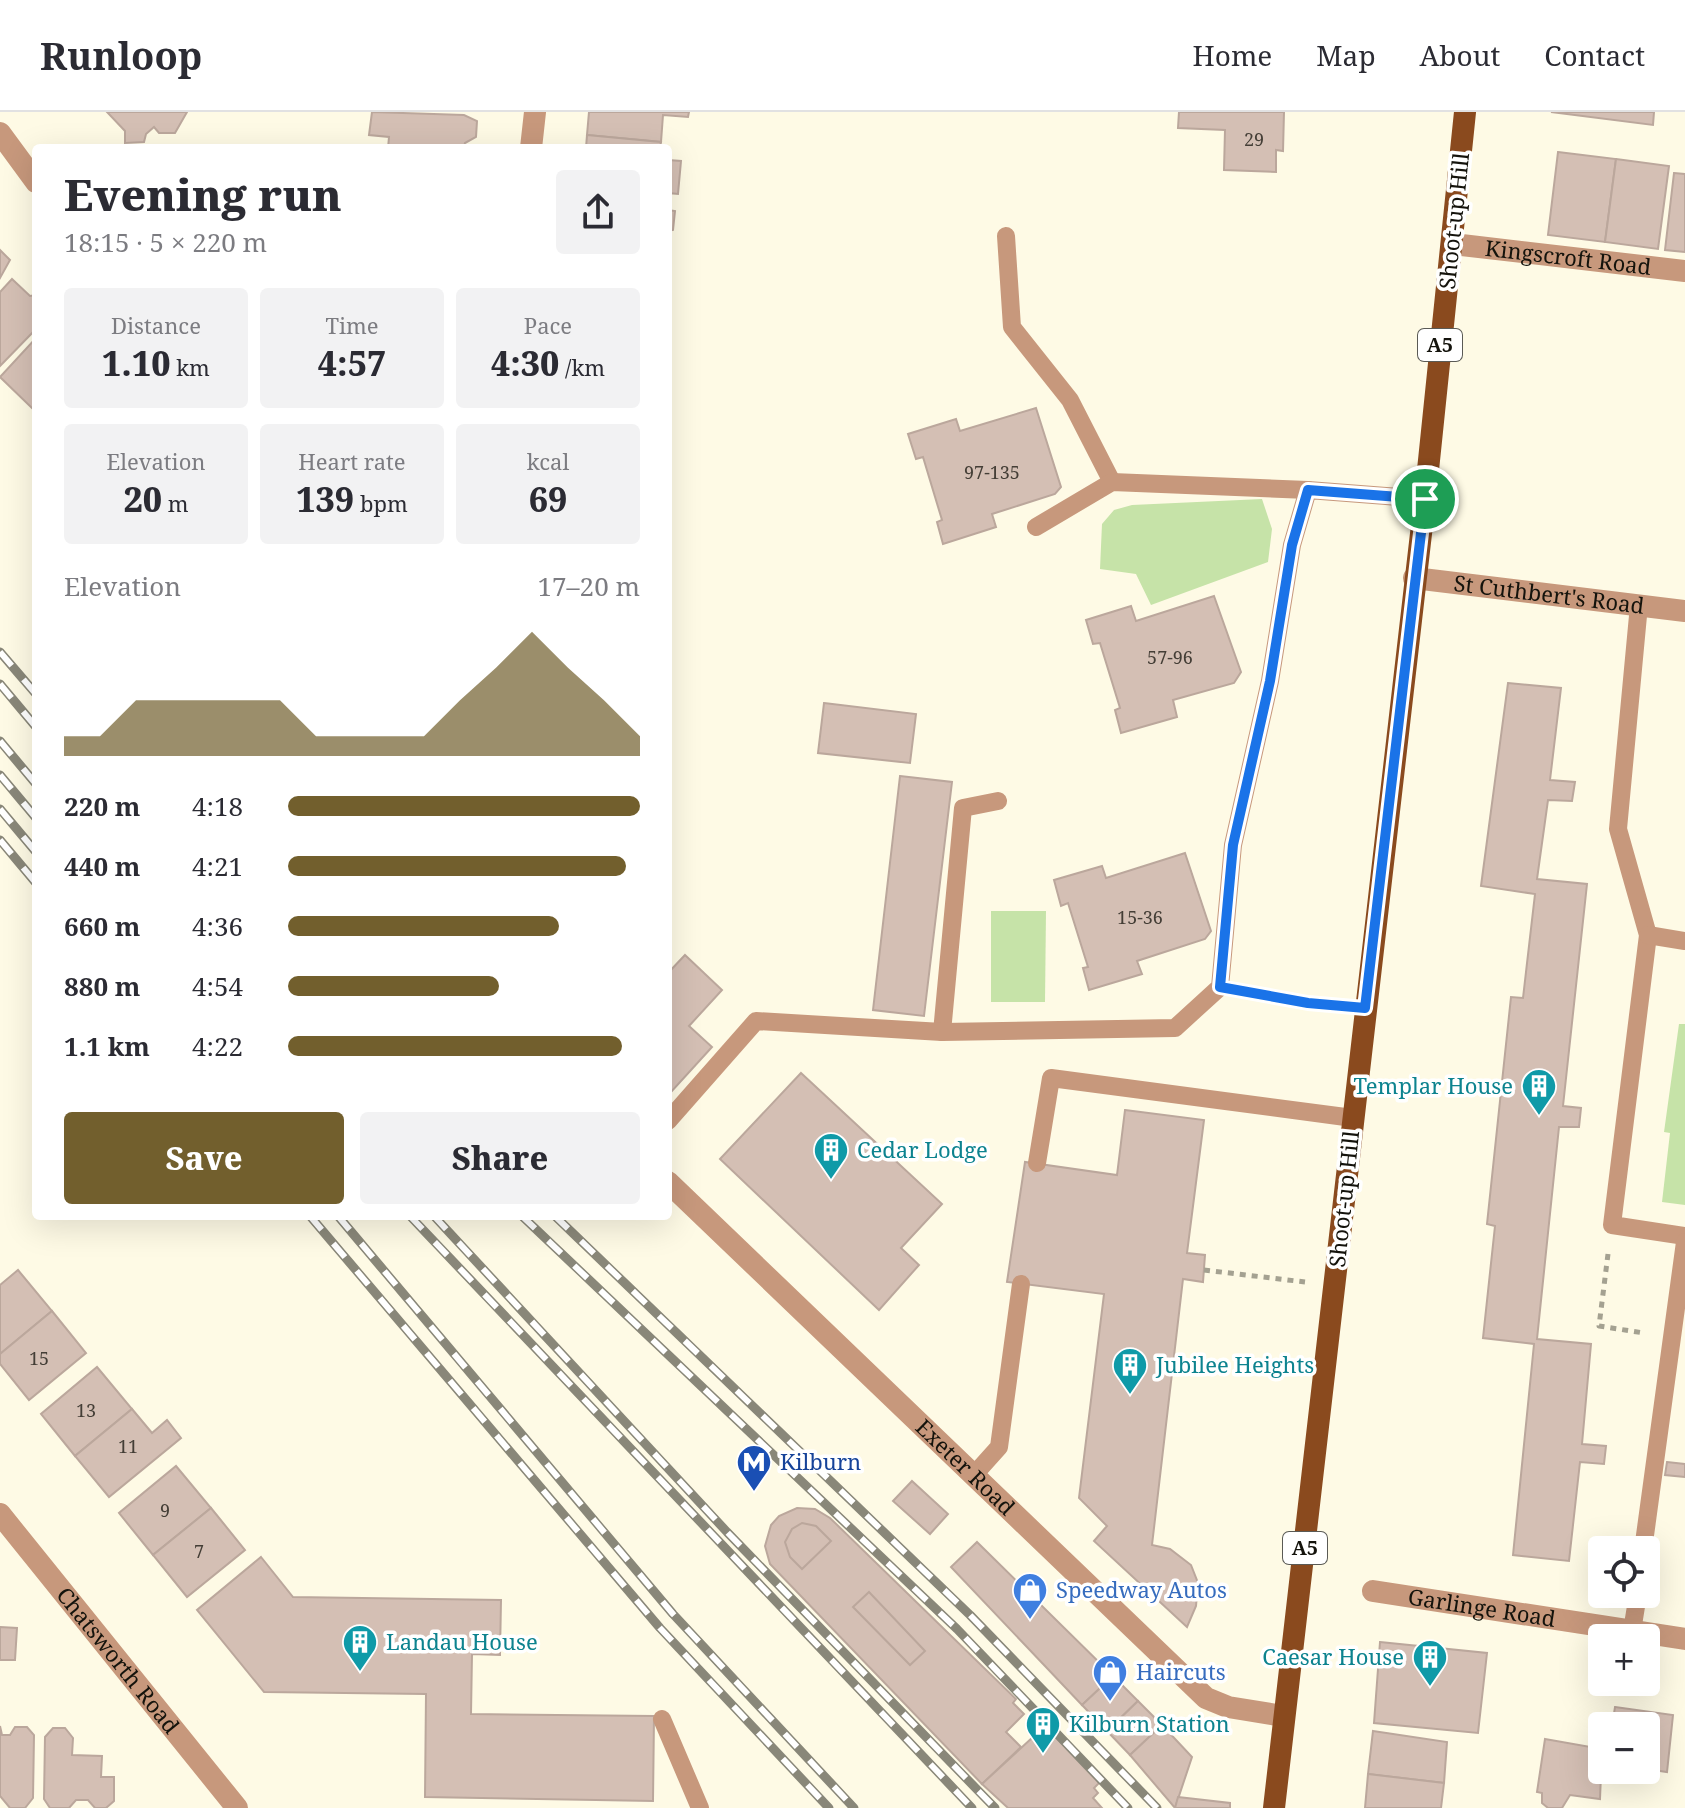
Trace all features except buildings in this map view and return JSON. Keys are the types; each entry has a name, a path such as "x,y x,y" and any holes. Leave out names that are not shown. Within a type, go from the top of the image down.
{"main road":[{"name":"Shoot-up Hill","path":"1274,1808 1425,499 1465,112"}],"street":[{"path":"531,144 535,112"},
{"path":"0,133 32,177"},
{"name":"Kingscroft Road","path":"1453,244 1685,271"},
{"name":"St Cuthbert's Road","path":"1414,578 1685,611"},
{"name":"Exeter Road","path":"672,1186 1206,1698 1228,1707 1283,1716"},
{"name":"Chatsworth Road","path":"0,1514 237,1808"},
{"name":"Garlinge Road","path":"1373,1591 1588,1624"},
{"name":"Garlinge Road","path":"1660,1635 1685,1639"}],"lane":[{"path":"1006,236 1012,327 1070,400 1112,482"},
{"path":"1036,527 1112,482 1308,490 1425,499"},
{"path":"672,1116 756,1021 942,1032 1175,1028 1220,987 1233,845 1270,681 1292,545 1308,490"},
{"path":"1639,605 1618,829 1648,935 1612,1225 1685,1239 1645,1536"},
{"path":"942,1032 963,808 998,801"},
{"path":"1648,935 1685,941"},
{"path":"1037,1163 1051,1078 1353,1118"},
{"path":"973,1476 999,1447 1021,1284"},
{"path":"662,1719 700,1808"}],"path":[{"path":"1220,987 1308,1003 1365,1008"},
{"path":"1612,1225 1599,1326 1652,1334"},
{"path":"1204,1270 1334,1287"}],"green space":[{"path":"1262,499 1272,529 1268,562 1151,605 1136,574 1100,569 1102,524 1114,510 1132,505"},
{"path":"991,911 1046,911 1045,1002 991,1002"},
{"path":"1679,1024 1685,1024 1685,1205 1662,1202 1670,1133 1664,1132"}],"railway":[{"path":"0,652 32,689"},
{"path":"0,684 32,722"},
{"path":"0,741 32,779"},
{"path":"0,775 32,813"},
{"path":"0,809 32,847"},
{"path":"0,840 32,878"},
{"path":"313,1220 660,1628 829,1808"},
{"path":"341,1220 673,1614 854,1808"},
{"path":"414,1220 972,1808"},
{"path":"438,1220 727,1532 995,1808"},
{"path":"526,1220 957,1629 1128,1808"},
{"path":"559,1220 970,1615 1157,1808"}],"place":[{"name":"Templar House","path":"1539,1117"},
{"name":"Cedar Lodge","path":"831,1181"},
{"name":"Jubilee Heights","path":"1130,1396"},
{"name":"Kilburn","path":"754,1493"},
{"name":"Speedway Autos","path":"1030,1621"},
{"name":"Landau House","path":"360,1673"},
{"name":"Caesar House","path":"1430,1688"},
{"name":"Haircuts","path":"1110,1703"},
{"name":"Kilburn Station","path":"1043,1755"}],"route":[{"path":"1308,490 1425,499 1365,1008 1308,1003 1220,987 1233,845 1270,681 1292,545 1308,490"}]}
